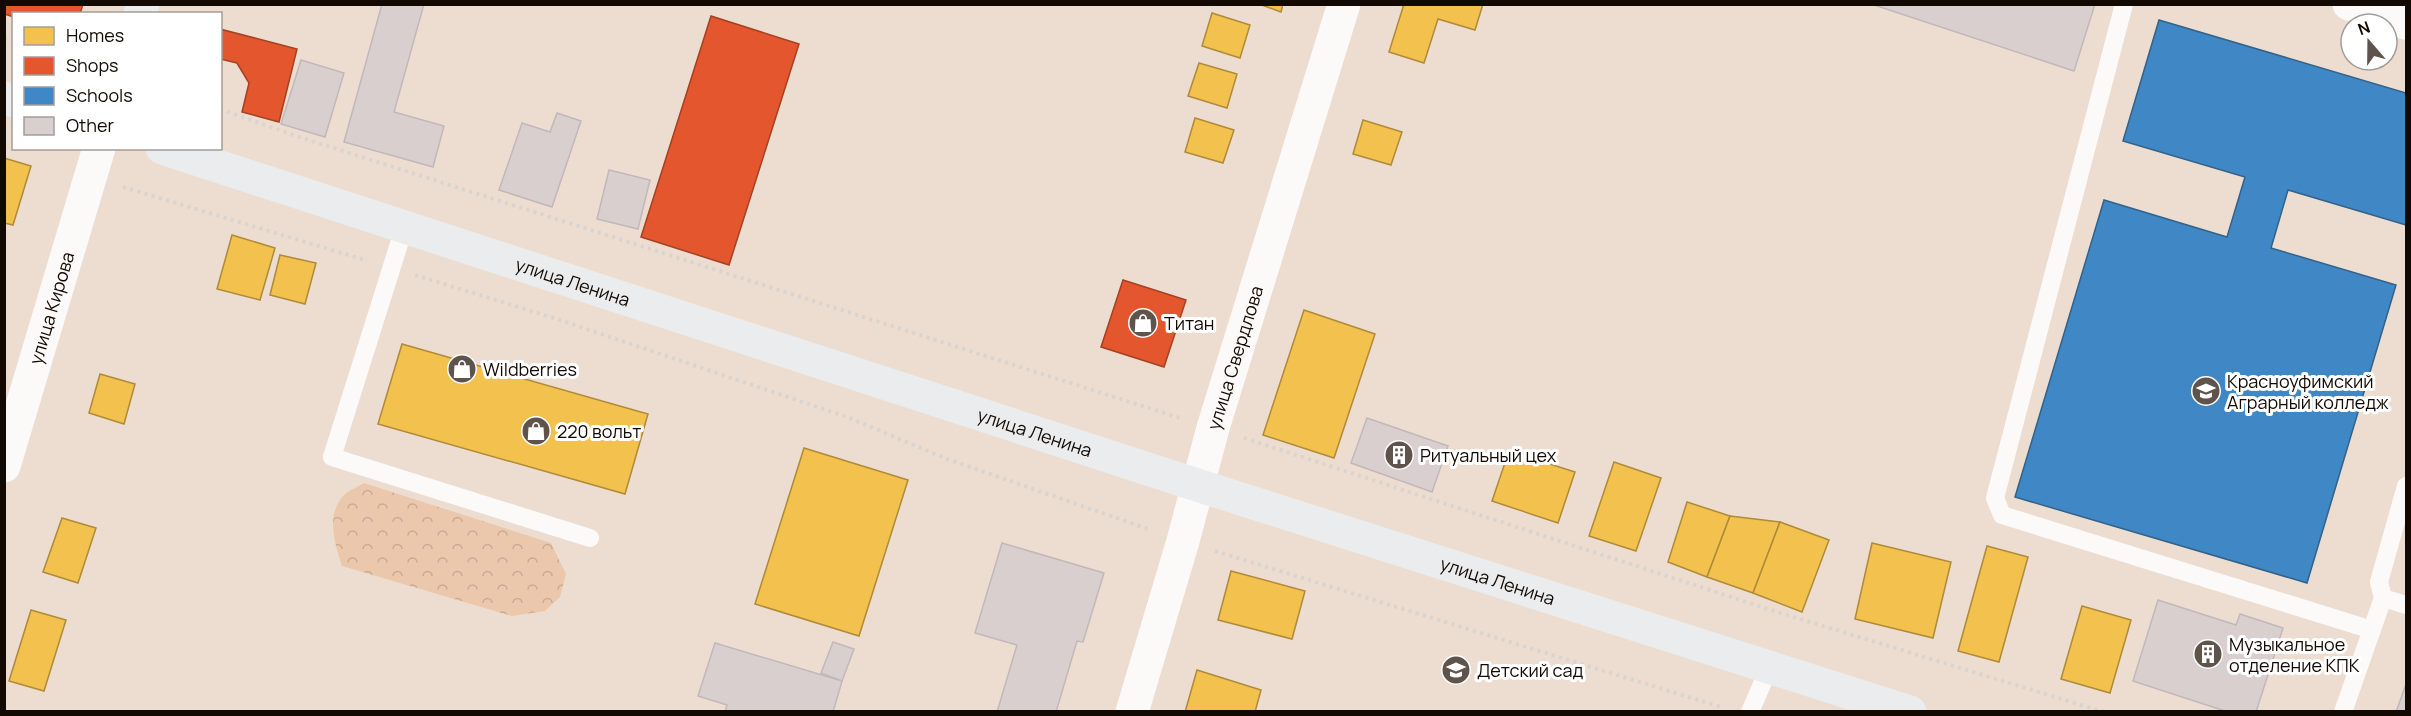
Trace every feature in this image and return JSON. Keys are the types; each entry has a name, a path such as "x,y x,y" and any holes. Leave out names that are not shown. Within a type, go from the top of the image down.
{"main road":[{"name":"улица Ленина","path":"168,150 1197,485 1910,711"}],"street":[{"name":"улица Свердлова","path":"1132,711 1183,541 1213,428 1344,4"},
{"path":"2349,4 2406,23"},
{"name":"улица Кирова","path":"4,466 95,163"}],"lane":[{"path":"2124,4 1995,498 2002,515 2372,630"},
{"path":"404,228 333,457 590,538"},
{"path":"2343,711 2383,598 2379,582 2406,486"},
{"path":"2383,598 2406,604"},
{"path":"1750,711 1769,668"}],"path":[{"path":"222,110 290,134 1213,428 1774,611 2104,711"},
{"path":"95,163 392,268 557,319 847,417 947,459 1183,541 1725,708"}],"green space":[{"path":"364,483 551,543 566,574 560,597 545,611 512,616 342,566 333,530 335,511 344,495"}],"building: Homes":[{"path":"1259,4 1283,4 1281,12"},
{"path":"1404,4 1483,4 1475,30 1438,19 1424,63 1389,52"},
{"path":"1212,13 1250,25 1240,58 1202,46"},
{"path":"1199,63 1237,74 1227,108 1188,96"},
{"path":"1195,118 1234,130 1223,163 1185,152"},
{"path":"1363,120 1402,132 1391,165 1353,154"},
{"path":"4,158 31,166 13,225 4,223"},
{"path":"232,235 275,248 260,300 217,289"},
{"path":"280,255 316,263 305,304 270,295"},
{"path":"1304,310 1375,334 1334,458 1263,435"},
{"path":"402,344 648,414 625,494 378,424"},
{"path":"100,374 135,384 124,424 89,413"},
{"path":"804,448 908,480 859,636 755,604"},
{"path":"1509,451 1575,472 1558,523 1492,501"},
{"path":"1614,462 1661,478 1636,551 1589,536"},
{"path":"1687,502 1730,516 1707,577 1668,562"},
{"path":"1730,516 1780,522 1753,593 1707,577"},
{"path":"62,518 96,528 78,583 43,572"},
{"path":"1780,522 1829,540 1802,612 1753,593"},
{"path":"1872,543 1951,562 1933,638 1855,619"},
{"path":"1987,546 2028,557 1999,662 1958,651"},
{"path":"1231,571 1305,591 1292,639 1218,620"},
{"path":"2082,606 2131,620 2110,693 2061,679"},
{"path":"31,610 66,620 44,691 9,681"},
{"path":"1197,670 1261,690 1255,712 1185,712"}],"building: Shops":[{"path":"4,4 83,4 81,12 12,12 12,16 4,14"},
{"path":"711,16 799,44 729,265 641,237"},
{"path":"222,30 297,49 279,122 242,112 249,83 237,63 222,59"},
{"name":"Титан","path":"1123,280 1186,300 1164,367 1101,347"}],"building: Schools":[{"name":"Красноуфимский Аграрный колледж","path":"2159,20 2406,93 2406,225 2288,190 2271,248 2396,285 2307,583 2015,497 2104,200 2227,237 2245,177 2123,141"}],"building: Other":[{"path":"382,4 424,4 394,112 444,126 433,167 344,142"},
{"path":"1871,4 2095,4 2074,71"},
{"path":"301,60 344,73 325,137 281,124"},
{"path":"557,113 581,121 552,207 499,190 522,123 550,132"},
{"path":"609,170 650,180 638,229 597,219"},
{"name":"Ритуальный цех","path":"1367,418 1448,446 1432,492 1351,463"},
{"path":"1002,543 1104,573 1083,642 1077,641 1056,712 997,712 1017,645 975,633"},
{"name":"Музыкальное отделение КПК","path":"2158,600 2236,625 2240,614 2283,628 2256,712 2228,712 2133,681"},
{"path":"833,642 854,649 842,681 821,673"},
{"path":"715,643 842,681 833,712 725,712 727,705 698,696"},
{"path":"2406,684 2406,712 2396,712"}],"place":[{"name":"Титан","path":"1143,323"},
{"name":"Wildberries","path":"462,369"},
{"name":"Красноуфимский Аграрный колледж","path":"2206,391"},
{"name":"220 вольт","path":"536,431"},
{"name":"Ритуальный цех","path":"1399,455"},
{"name":"Музыкальное отделение КПК","path":"2208,654"},
{"name":"Детский сад","path":"1456,670"}]}
